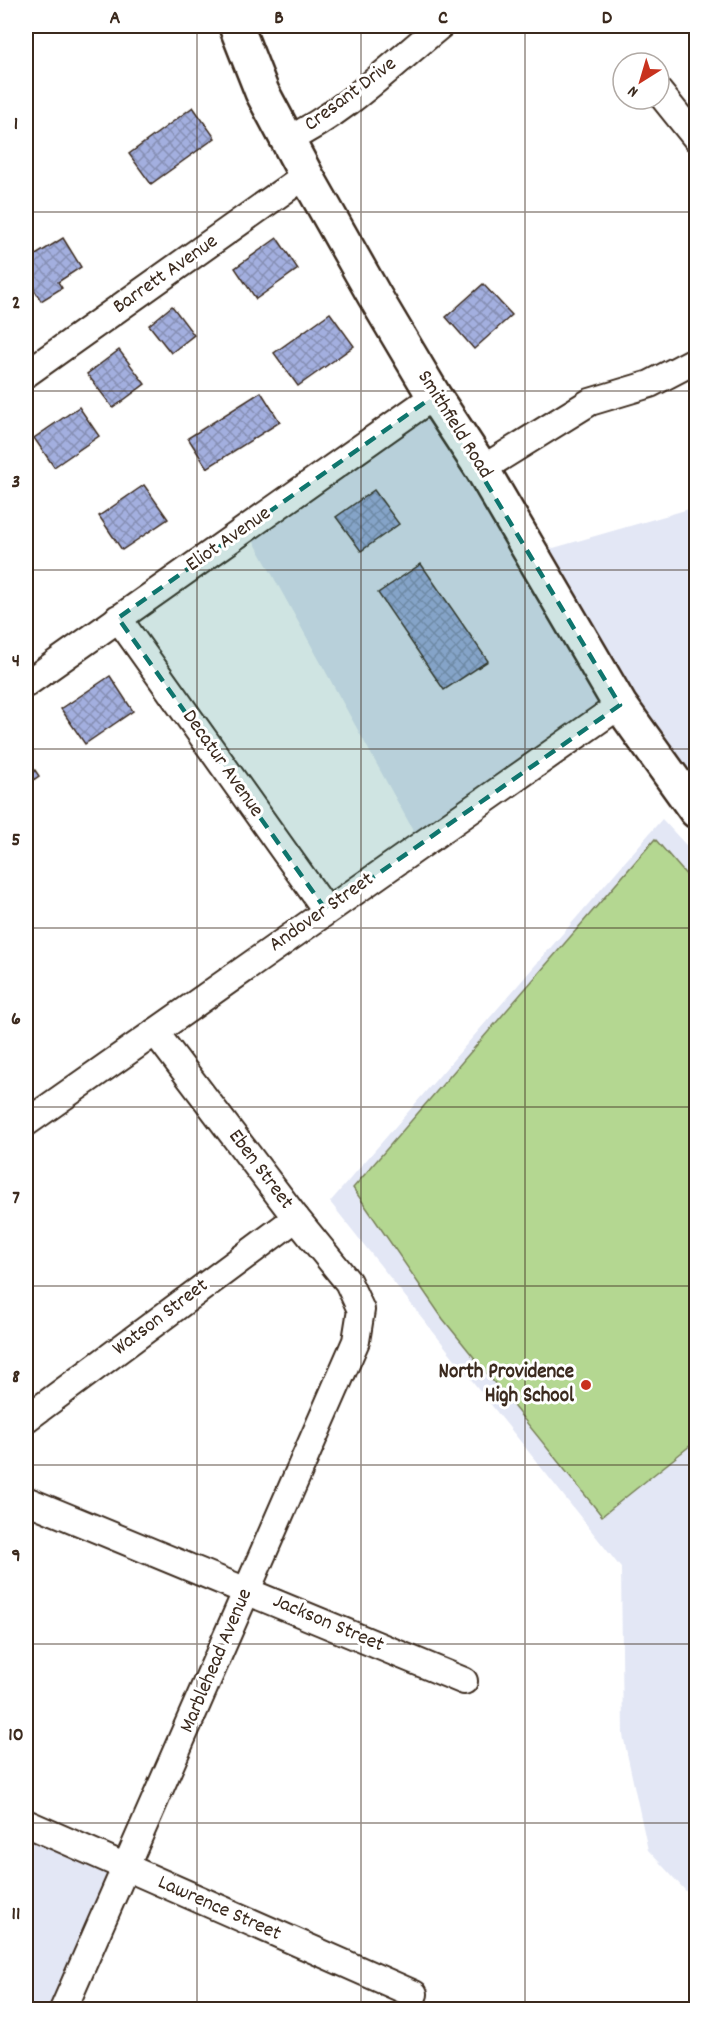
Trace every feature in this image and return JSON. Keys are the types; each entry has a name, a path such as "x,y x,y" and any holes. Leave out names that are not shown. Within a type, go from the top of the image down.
{"main road":[{"name":"Smithfield Road","path":"236,26 262,92 287,140 434,396 482,469 620,705 696,811"}],"street":[{"name":"Cresant Drive","path":"287,140 311,128 353,98 440,26"},
{"path":"671,107 696,138"},
{"name":"Barrett Avenue","path":"26,374 306,175"},
{"path":"482,469 590,402 650,384 696,360"},
{"name":"Eliot Avenue","path":"26,684 434,396"},
{"name":"Decatur Avenue","path":"118,618 326,910"},
{"name":"Andover Street","path":"26,1123 620,705"},
{"name":"Eben Street","path":"155,1032 296,1218 348,1282 361,1310"},
{"name":"Watson Street","path":"26,1419 296,1218"},
{"name":"Marblehead Avenue","path":"63,2010 356,1341 361,1310"},
{"name":"Jackson Street","path":"26,1500 248,1590 464,1682"},
{"name":"Lawrence Street","path":"26,1823 414,1994"}],"highlighted area":[{"path":"434,396 620,705 326,910 118,618"}],"shaded area":[{"path":"428,399 543,551 696,507 696,805 630,709 418,839 247,529"},
{"name":"North Providence High School","path":"662,819 696,856 696,1902 648,1850 623,1735 621,1568 330,1202"},
{"path":"26,1821 119,1862 71,2009 26,2009"},
{"path":"696,1984 696,2009 684,2009"}],"green space":[{"name":"North Providence High School","path":"655,839 696,886 696,1441 602,1516 443,1319 353,1188"}],"building":[{"path":"193,107 215,138 151,184 129,154"},
{"path":"63,238 81,267 58,282 62,288 41,301 26,276 26,261"},
{"path":"277,238 298,269 256,299 235,268"},
{"path":"483,284 512,315 474,349 446,317"},
{"path":"172,306 194,335 171,353 149,325"},
{"path":"330,313 354,346 298,386 274,353"},
{"path":"119,350 145,384 113,408 87,374"},
{"path":"261,392 280,422 207,468 188,438"},
{"path":"79,407 99,436 54,467 34,438"},
{"path":"144,485 168,519 122,550 99,516"},
{"path":"374,490 399,524 361,551 336,517"},
{"path":"421,564 488,661 444,690 378,593"},
{"path":"110,676 133,711 85,744 61,709"},
{"path":"26,757 39,776 26,785"}],"place":[{"name":"North Providence High School","path":"586,1385"}]}
